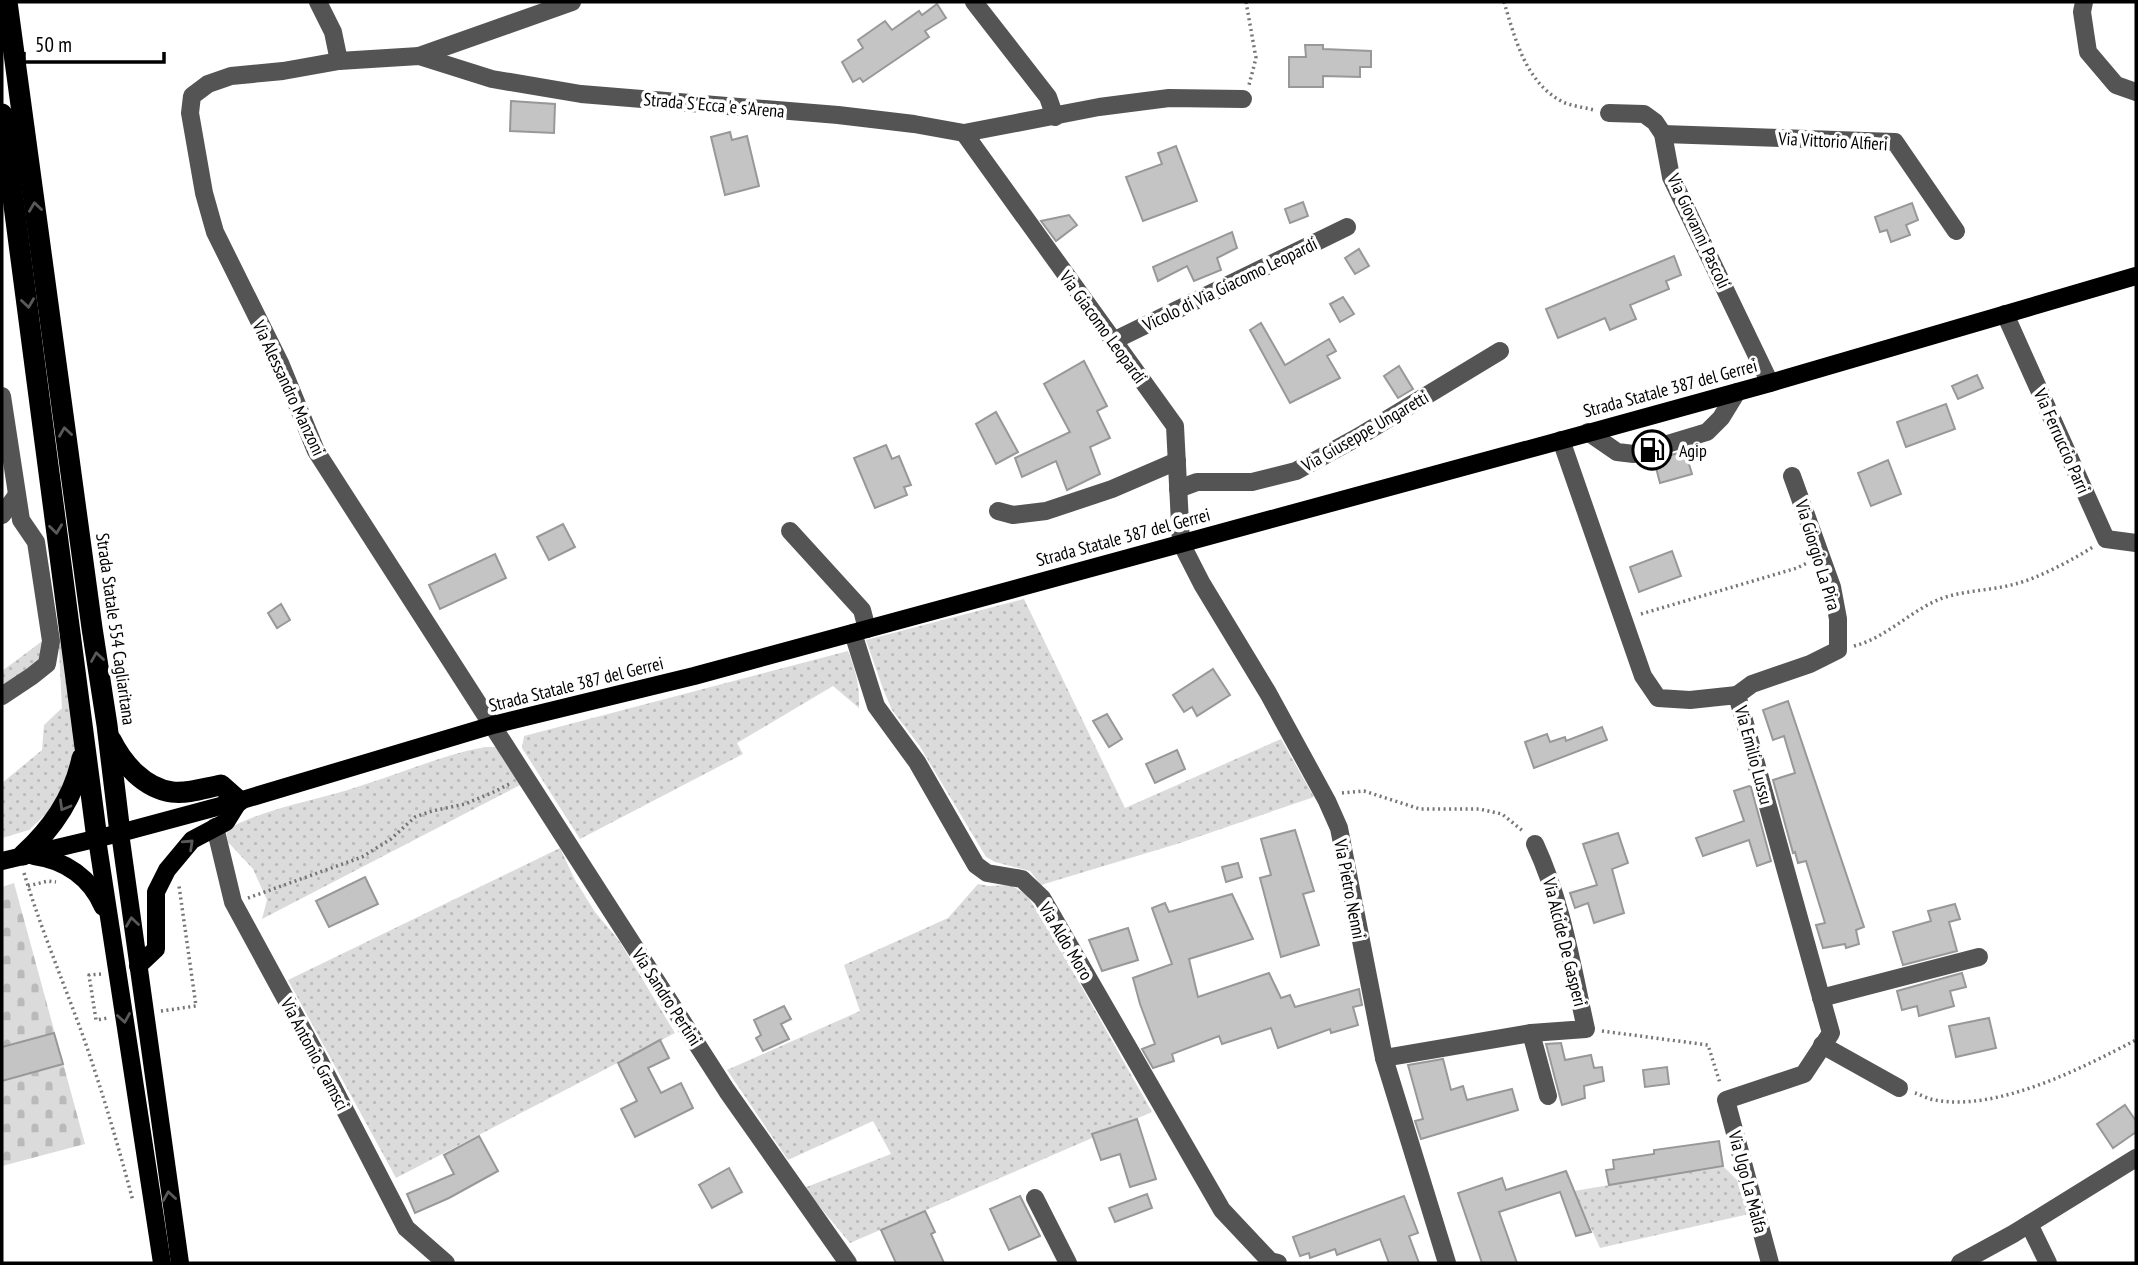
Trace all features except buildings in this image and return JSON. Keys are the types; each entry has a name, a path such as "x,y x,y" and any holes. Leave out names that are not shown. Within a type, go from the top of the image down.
{"highway":[{"name":"Strada Statale 554 Cagliaritana","path":"6,2 120,833"},
{"path":"2,114 97,839"},
{"path":"107,725 117,752 145,781 171,792 221,785 239,801"},
{"path":"23,855 45,834 62,809 76,779 84,746"}],"main road":[{"name":"Strada Statale 387 del Gerrei","path":"2,861 239,801 493,725 694,676 1770,383 2136,276"},
{"path":"138,966 156,949 156,892 167,870 192,840 226,822 239,801"},
{"name":"Strada Statale 554 Cagliaritana","path":"120,833 180,1263"},
{"path":"97,839 162,1263"},
{"path":"23,855 50,859 84,879 100,900 109,926"}],"street":[{"path":"318,2 333,32 339,61"},
{"path":"419,56 572,2"},
{"path":"974,2 1048,97 1055,117"},
{"path":"2084,2 2082,12 2088,52 2116,85 2136,92"},
{"name":"Strada S'Ecca 'e s'Arena","path":"192,96 208,84 231,76 283,71 339,61 419,56 492,79 581,94 838,115 964,133 1099,107 1169,98 1243,99"},
{"name":"Via Alessandro Manzoni","path":"192,96 190,113 204,193 215,232 280,363 316,451 493,725"},
{"path":"1609,113 1644,114 1655,122 1663,134"},
{"name":"Via Giacomo Leopardi","path":"964,133 1174,426 1181,543"},
{"name":"Via Vittorio Alfieri","path":"1663,134 1895,142 1956,231"},
{"name":"Via Giovanni Pascoli","path":"1663,134 1671,177 1770,383"},
{"name":"Vicolo di Via Giacomo Leopardi","path":"1113,341 1347,227"},
{"name":"Via Ferruccio Parri","path":"2005,314 2106,539"},
{"name":"Via Giuseppe Ungaretti","path":"1178,489 1198,482 1252,482 1296,471 1358,437 1500,351"},
{"path":"1588,432 1617,452 1634,454 1707,432 1721,418 1737,391"},
{"path":"2,396 20,520 36,542 51,641 47,664 2,696"},
{"name":"Via Emilio Lussu","path":"1561,440 1643,676 1658,698 1690,700 1737,695 1831,1033 1804,1073 1726,1100"},
{"path":"998,511 1013,515 1046,511 1112,489 1177,461"},
{"name":"Via Giorgio La Pira","path":"1792,476 1832,587 1838,619 1839,650"},
{"path":"2,515 17,495"},
{"name":"Via Aldo Moro","path":"790,531 862,610 860,631 876,706 917,762 976,865 987,873 1022,879 1042,898 1222,1210 1270,1261 1278,1263"},
{"path":"2106,539 2136,543"},
{"name":"Via Pietro Nenni","path":"1181,543 1202,584 1268,693 1339,828 1384,1058 1447,1263"},
{"path":"1737,695 1752,684 1810,664 1839,650"},
{"name":"Via Sandro Pertini","path":"493,725 727,1091 848,1263"},
{"name":"Via Antonio Gramsci","path":"215,827 233,902 406,1228 446,1263"},
{"name":"Via Alcide De Gasperi","path":"1384,1058 1531,1033 1586,1029 1563,921 1547,870 1535,844"},
{"path":"1821,998 1979,957"},
{"path":"1531,1033 1548,1096"},
{"path":"1822,1045 1899,1088"},
{"name":"Via Ugo La Malfa","path":"1726,1100 1770,1263"},
{"path":"1960,1263 2136,1158"},
{"path":"1035,1198 1068,1263"},
{"path":"2029,1224 2048,1263"}],"path":[{"path":"1243,99 1256,58 1246,2"},
{"path":"1504,2 1523,59 1541,87 1563,103 1609,113"},
{"path":"1839,650 1863,644 1938,600 1967,591 2017,584 2076,558 2106,539"},
{"path":"1623,618 1797,568 1822,556"},
{"path":"233,902 320,874 362,857 390,839 415,817 465,804 524,775"},
{"path":"1324,796 1364,791 1420,809 1479,809 1502,814 1535,844"},
{"path":"178,875 189,958"},
{"path":"61,883 48,881 28,886 38,922 95,1073 133,1201"},
{"path":"89,975 102,974"},
{"path":"1586,1029 1708,1045 1726,1100"},
{"path":"1899,1088 1934,1100 1957,1102 1987,1099 2019,1091 2069,1072 2136,1040"}],"green space":[{"path":"1024,599 1125,808 1281,739 1314,797 1180,843 1041,885 1030,871 986,857 919,745 892,710 866,640"},
{"path":"58,630 66,664 75,743 73,762 53,807 29,830 2,838 2,783 42,750 44,725 62,708"},
{"path":"45,639 40,663 2,688 2,671"},
{"path":"848,651 857,679 859,708 833,686 737,743 743,754 580,839 522,748 524,736"},
{"path":"485,747 498,747 522,784 262,919 267,900 253,869 228,842 226,830 275,810"},
{"path":"560,848 575,880 595,912 620,942 675,1033 396,1178 288,980"},
{"path":"14,883 85,1144 2,1166 2,887"},
{"path":"978,884 1010,885 1026,894 1053,936 1152,1112 850,1243 804,1188 891,1154 873,1121 788,1160 727,1070 860,1011 844,965 948,918"},
{"path":"1723,1166 1737,1180 1749,1214 1600,1248 1574,1191"}],"place":[{"name":"Agip","path":"1652,450"}]}
